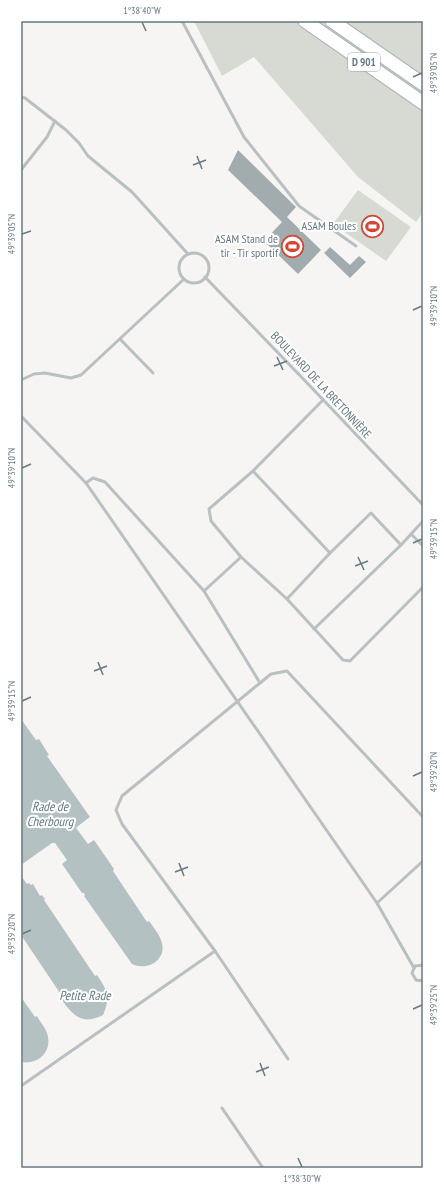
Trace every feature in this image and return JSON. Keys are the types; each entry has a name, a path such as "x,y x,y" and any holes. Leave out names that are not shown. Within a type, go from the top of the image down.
{"main road":[{"name":"D 901","path":"305,21 423,103"},
{"name":"D 901","path":"332,21 423,84"}],"lane":[{"path":"182,21 244,137 299,206 356,246"},
{"path":"21,97 25,98 55,121 79,142 88,156 132,192 188,254"},
{"path":"21,170 47,137 55,121"},
{"path":"198,253 206,259 209,269 205,277 197,282 188,282 180,275 180,260 188,254 198,253"},
{"name":"BOULEVARD DE LA BRETONNIÈRE","path":"205,277 423,505"},
{"path":"21,380 34,374 71,378 81,375 184,279"},
{"path":"120,339 153,373"},
{"path":"323,400 253,471 209,509 211,521 242,557 287,599 343,660 350,660 423,587"},
{"path":"21,416 86,482 377,903 414,968"},
{"path":"253,471 330,553"},
{"path":"86,482 94,478 105,482 204,591 260,682"},
{"path":"287,599 330,553 371,513 401,545"},
{"path":"314,629 401,545 423,521"},
{"path":"411,534 423,546"},
{"path":"204,591 242,557"},
{"path":"288,1059 215,951 122,824 116,810 122,796 260,682 271,674 287,671 423,817"},
{"path":"377,903 423,860"},
{"path":"21,1086 215,951"},
{"path":"423,965 418,965 414,968 412,973 414,978 418,981 423,981"},
{"path":"222,1108 263,1168"}],"shaded area":[{"path":"194,21 423,22 423,212 416,222 358,177 254,57 222,76"},
{"name":"ASAM Boules","path":"358,190 411,227 386,261 333,224"}],"water":[{"name":"Rade de Cherbourg","path":"21,719 36,740 39,739 49,755 47,756 90,817 76,828 88,844 94,840 147,922 149,921 160,937 162,943 161,955 154,963 144,966 132,964 84,896 84,893 82,893 62,864 67,860 55,843 52,843 21,865"},
{"name":"Petite Rade","path":"21,876 27,884 33,884 40,896 42,895 95,976 97,975 103,985 107,994 107,1003 103,1015 96,1018 84,1019 75,1015 62,1000 64,999 21,935"},
{"name":"Petite Rade","path":"21,997 35,1017 37,1016 47,1033 48,1040 48,1046 43,1055 39,1059 28,1062 21,1062"}],"building":[{"path":"238,150 296,207 287,217 321,250 298,274 264,241 282,222 228,170"},
{"path":"330,247 350,265 359,256 366,262 350,278 324,253"}],"place":[{"name":"ASAM Boules","path":"372,226"},
{"name":"ASAM Stand de tir - Tir sportif","path":"293,246"}]}
